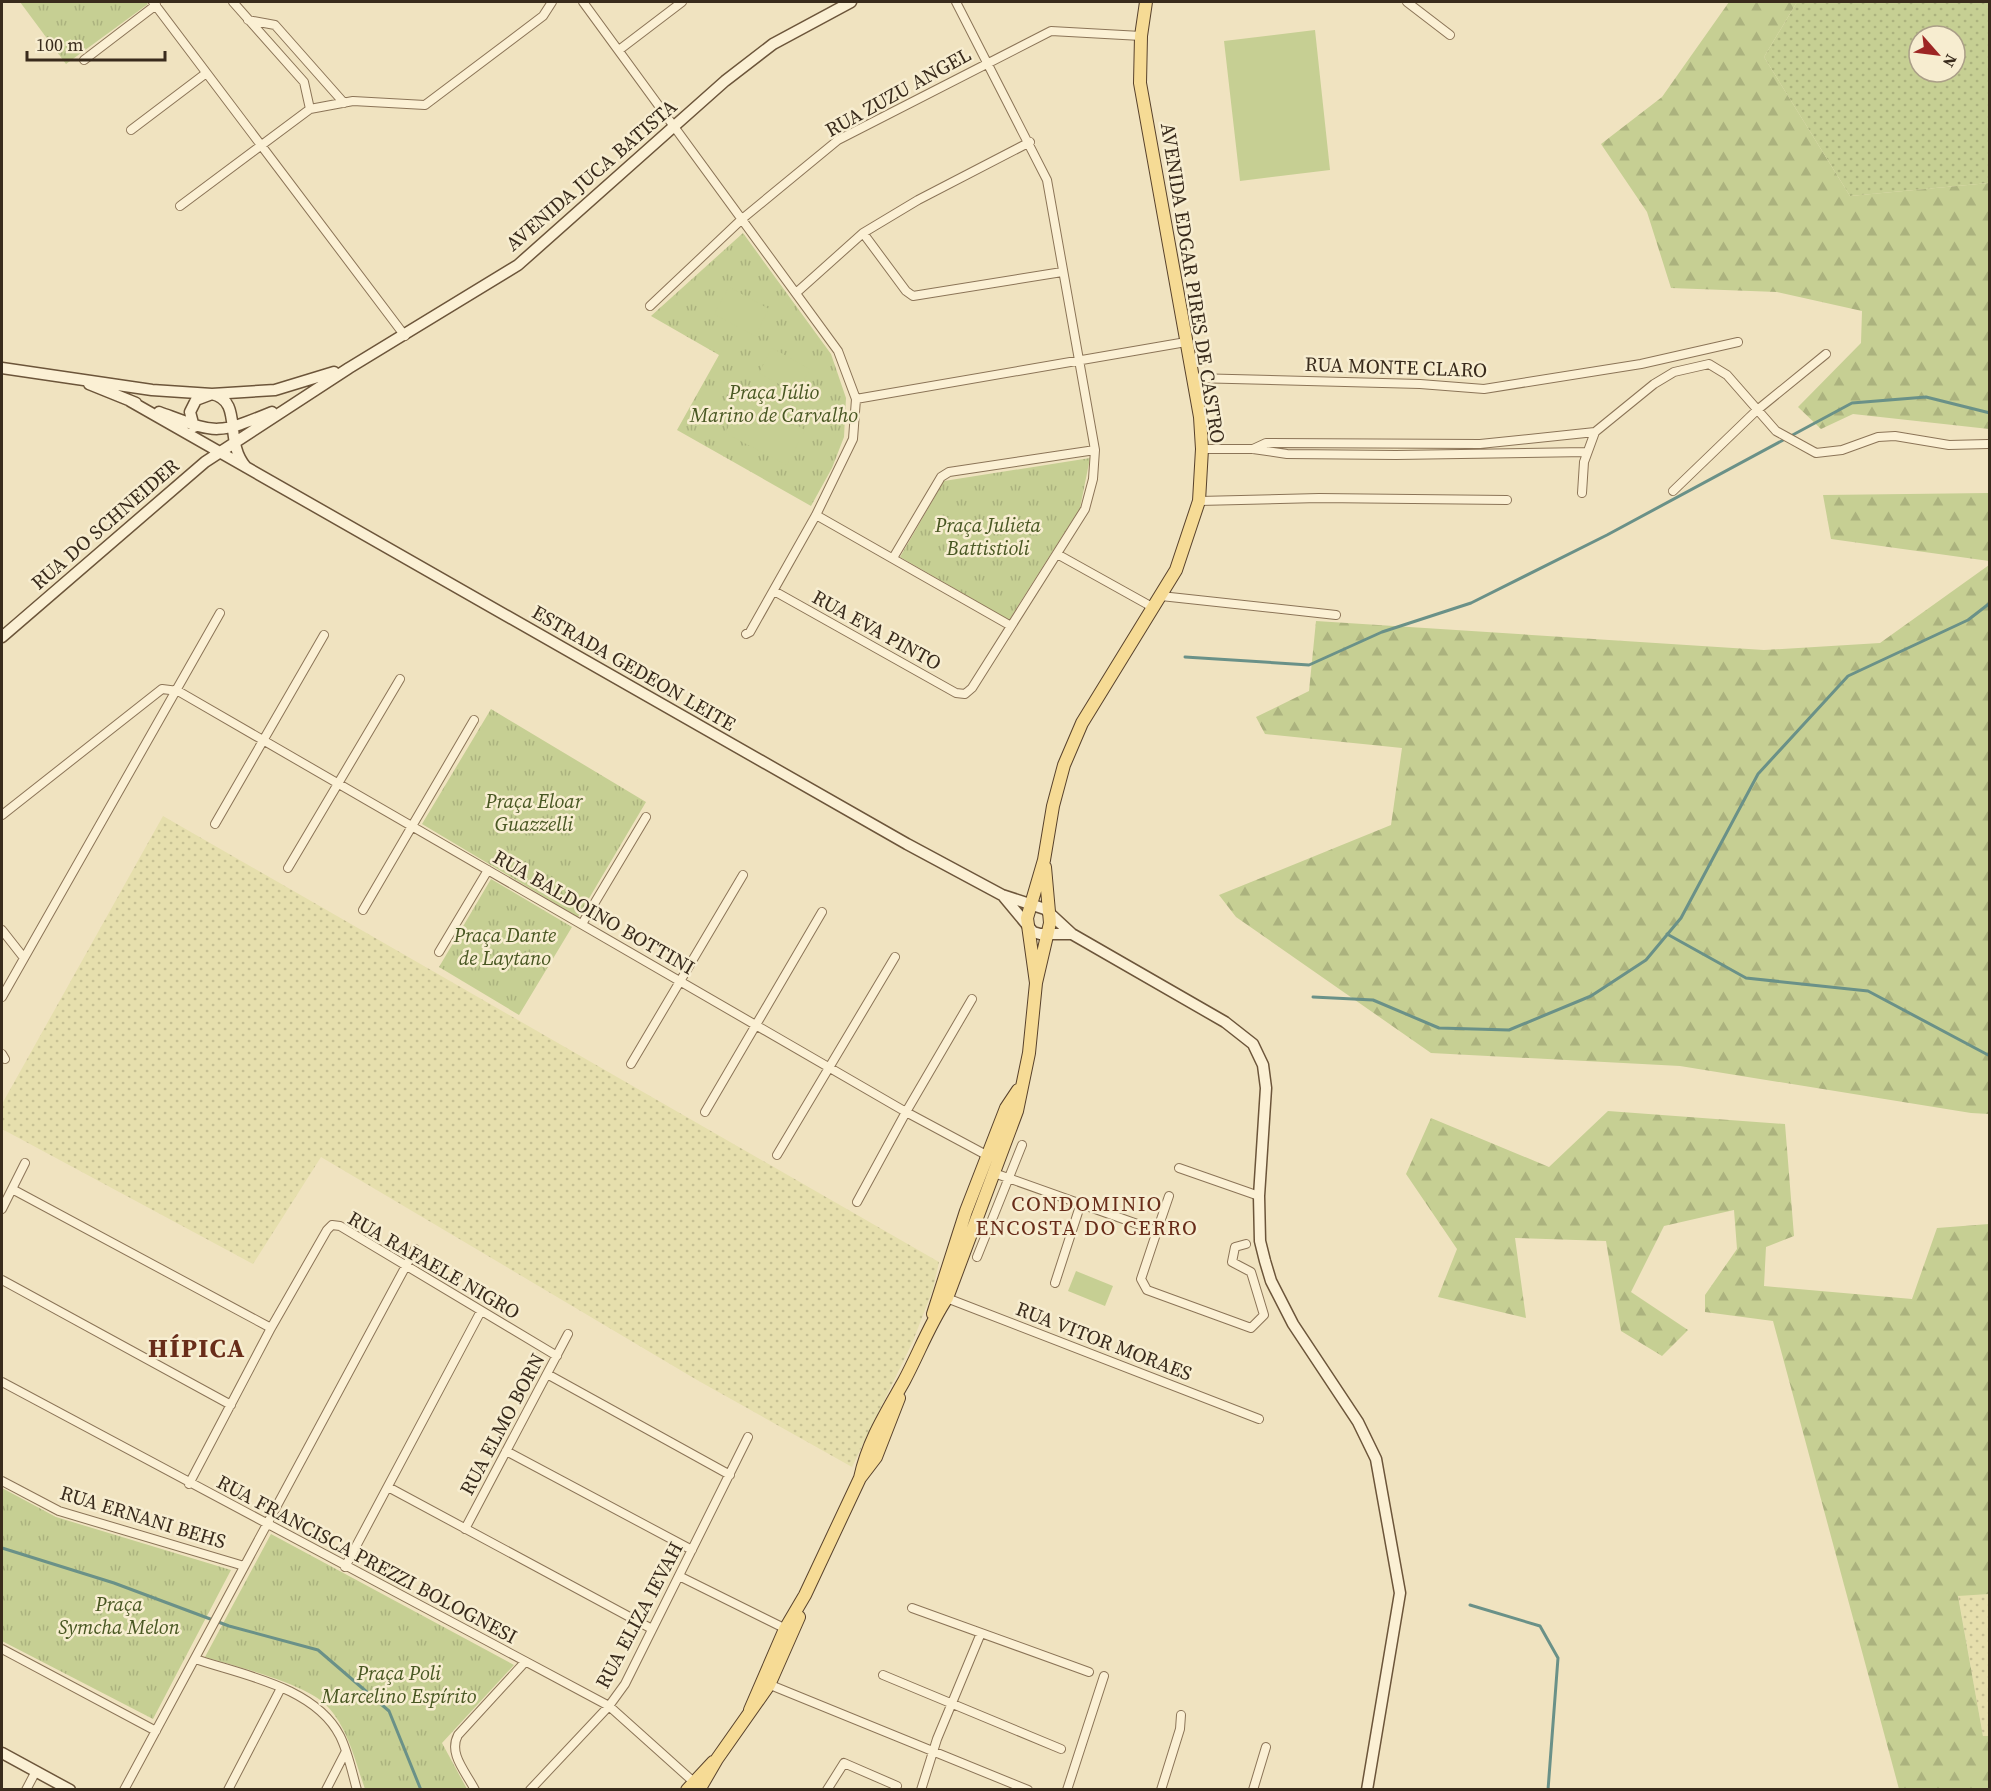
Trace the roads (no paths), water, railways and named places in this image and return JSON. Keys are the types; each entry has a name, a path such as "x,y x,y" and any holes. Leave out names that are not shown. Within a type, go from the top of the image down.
{"main road":[{"name":"AVENIDA JUCA BATISTA","path":"233,444 349,368 405,336 518,265 725,81 772,44 851,2"},
{"name":"AVENIDA EDGAR PIRES DE CASTRO","path":"1036,983 1027,927 1044,860 1059,785 1082,723 1176,570 1199,501 1202,449 1200,417 1140,83 1141,36 1146,2"},
{"name":"AVENIDA JUCA BATISTA","path":"2,368 152,390 212,394 275,390 349,368"},
{"name":"AVENIDA JUCA BATISTA","path":"78,379 206,430 232,429 293,404"},
{"path":"204,444 193,424 190,412 196,400 212,394 228,402 233,444"},
{"name":"AVENIDA JUCA BATISTA","path":"130,401 219,453"},
{"name":"RUA DO SCHNEIDER","path":"204,444 208,453 206,462"},
{"name":"RUA DO SCHNEIDER","path":"2,638 206,462 233,444"},
{"name":"ESTRADA GEDEON LEITE","path":"233,444 239,459 250,471"},
{"name":"ESTRADA GEDEON LEITE","path":"219,453 896,838 1002,895 1045,909 1072,934 1225,1022 1253,1044 1263,1065 1266,1088 1259,1196 1260,1241 1271,1281 1293,1324 1358,1422 1376,1459 1400,1593 1367,1790"},
{"name":"AVENIDA EDGAR PIRES DE CASTRO","path":"695,1787 750,1710 765,1683 860,1478 866,1452 889,1416 942,1296 993,1164 1006,1108 1020,1086 1029,1053 1036,983 1048,934 1050,914 1044,860"},
{"name":"ESTRADA GEDEON LEITE","path":"1002,895 1017,910 1027,927 1040,934 1072,934"},
{"name":"AVENIDA EDGAR PIRES DE CASTRO","path":"942,1296 993,1164"},
{"path":"2,1753 70,1790"}],"street":[{"path":"233,2 304,82 310,108"},
{"path":"180,206 310,108 344,103 425,105 543,16 552,2"},
{"path":"583,2 837,351 856,399 853,439 816,515 750,632 746,634"},
{"path":"619,50 681,2"},
{"path":"816,515 1011,626 1085,509 1094,479 1095,450 1047,180 1030,142 956,2"},
{"path":"1407,2 1450,35"},
{"path":"84,60 155,3 206,74 405,336"},
{"path":"248,20 275,25 344,103"},
{"name":"RUA ZUZU ANGEL","path":"650,306 742,219 838,140 1051,31 1141,36"},
{"path":"131,130 206,74"},
{"path":"796,293 863,233 918,200 1030,142"},
{"path":"863,233 906,291 913,296 1062,272"},
{"path":"856,399 1185,342"},
{"name":"RUA MONTE CLARO","path":"1192,378 1408,384 1484,389 1641,364 1738,342"},
{"path":"1673,491 1756,411 1826,354"},
{"path":"1582,493 1587,452 1595,432 1654,384 1674,372 1709,364 1727,375 1756,411 1776,431 1816,453 1842,450 1878,437 1895,436 1949,445 1988,444"},
{"path":"1253,449 1266,443 1480,444 1595,432"},
{"path":"1396,455 1397,443"},
{"path":"1202,449 1253,449 1287,454 1396,455 1587,452"},
{"path":"893,558 941,477 949,472 1095,450"},
{"path":"1199,501 1319,498 1508,500"},
{"path":"1057,554 1154,609"},
{"name":"RUA EVA PINTO","path":"774,591 956,693 965,694 972,688 1011,626"},
{"path":"1161,596 1336,615"},
{"path":"2,997 220,614"},
{"path":"216,824 324,634"},
{"path":"288,868 340,785 400,679"},
{"path":"2,815 162,689 178,691"},
{"name":"RUA BALDOINO BOTTINI","path":"178,691 906,1112 993,1164 1009,1178 1157,1231"},
{"path":"363,910 414,827 474,720"},
{"path":"582,924 646,817"},
{"path":"439,952 488,870"},
{"path":"631,1064 743,875"},
{"path":"705,1112 822,912"},
{"path":"2,930 24,958"},
{"path":"777,1155 895,957"},
{"path":"857,1202 972,999"},
{"path":"977,1257 1022,1145"},
{"path":"2,1209 25,1163"},
{"path":"1179,1168 1259,1196"},
{"path":"12,1189 271,1328"},
{"path":"1169,1196 1141,1279 1148,1290 1251,1328 1264,1316 1264,1309 1251,1272 1232,1262 1235,1247 1246,1244"},
{"path":"1055,1283 1082,1203"},
{"name":"RUA RAFAELE NIGRO","path":"189,1484 271,1328 332,1225 340,1226 406,1264 557,1356"},
{"path":"124,1790 415,1250"},
{"path":"2,1280 231,1405"},
{"name":"RUA VITOR MORAES","path":"942,1296 1259,1419"},
{"path":"345,1567 481,1311"},
{"name":"RUA ELMO BORN","path":"465,1529 568,1334"},
{"path":"547,1374 730,1474"},
{"name":"RUA FRANCISCA PREZZI BOLOGNESI","path":"2,1382 265,1525 609,1706 695,1787"},
{"name":"RUA ELIZA IEVAH","path":"530,1790 609,1706 625,1684 748,1437"},
{"path":"506,1451 692,1550"},
{"name":"RUA ERNANI BEHS","path":"2,1481 59,1511 244,1566"},
{"path":"388,1487 652,1629"},
{"path":"679,1576 789,1631"},
{"path":"912,1608 1089,1672"},
{"path":"921,1790 932,1751 981,1633"},
{"path":"2,1649 156,1731"},
{"path":"195,1659 281,1688 322,1710 340,1736 357,1790"},
{"path":"475,1790 454,1752 453,1744 458,1735 525,1662"},
{"path":"883,1675 1062,1749"},
{"path":"1067,1790 1104,1677"},
{"path":"765,1683 1028,1790"},
{"path":"228,1790 281,1688"},
{"path":"1161,1790 1180,1729 1181,1715"},
{"path":"1253,1790 1266,1747"},
{"path":"326,1790 345,1753"},
{"path":"827,1790 844,1763 897,1786"},
{"path":"26,1790 36,1771"},
{"path":"878,1790 880,1779"}],"waterway":[{"path":"1185,657 1309,665 1382,632 1471,603 1607,535 1852,403 1926,397 1990,413"},
{"path":"1313,997 1373,1000 1439,1028 1509,1030 1591,996 1646,960 1681,918 1758,774 1848,676 1968,620 1990,603"},
{"path":"1667,934 1746,978 1868,991 1990,1056"},
{"path":"2,1548 114,1583 229,1626 318,1650 389,1711 421,1790"},
{"path":"1470,1605 1540,1626 1558,1658 1548,1790"}],"district":[{"name":"CONDOMINIO ENCOSTA DO CERRO","path":"1087,1215"},
{"name":"HÍPICA","path":"197,1348"}],"park label":[{"name":"Praça Júlio Marino de Carvalho","path":"774,404"},
{"name":"Praça Julieta Battistioli","path":"988,536"},
{"name":"Praça Eloar Guazzelli","path":"534,812"},
{"name":"Praça Dante de Laytano","path":"505,946"},
{"name":"Praça Symcha Melon","path":"119,1616"},
{"name":"Praça Poli Marcelino Espírito","path":"399,1684"}]}
